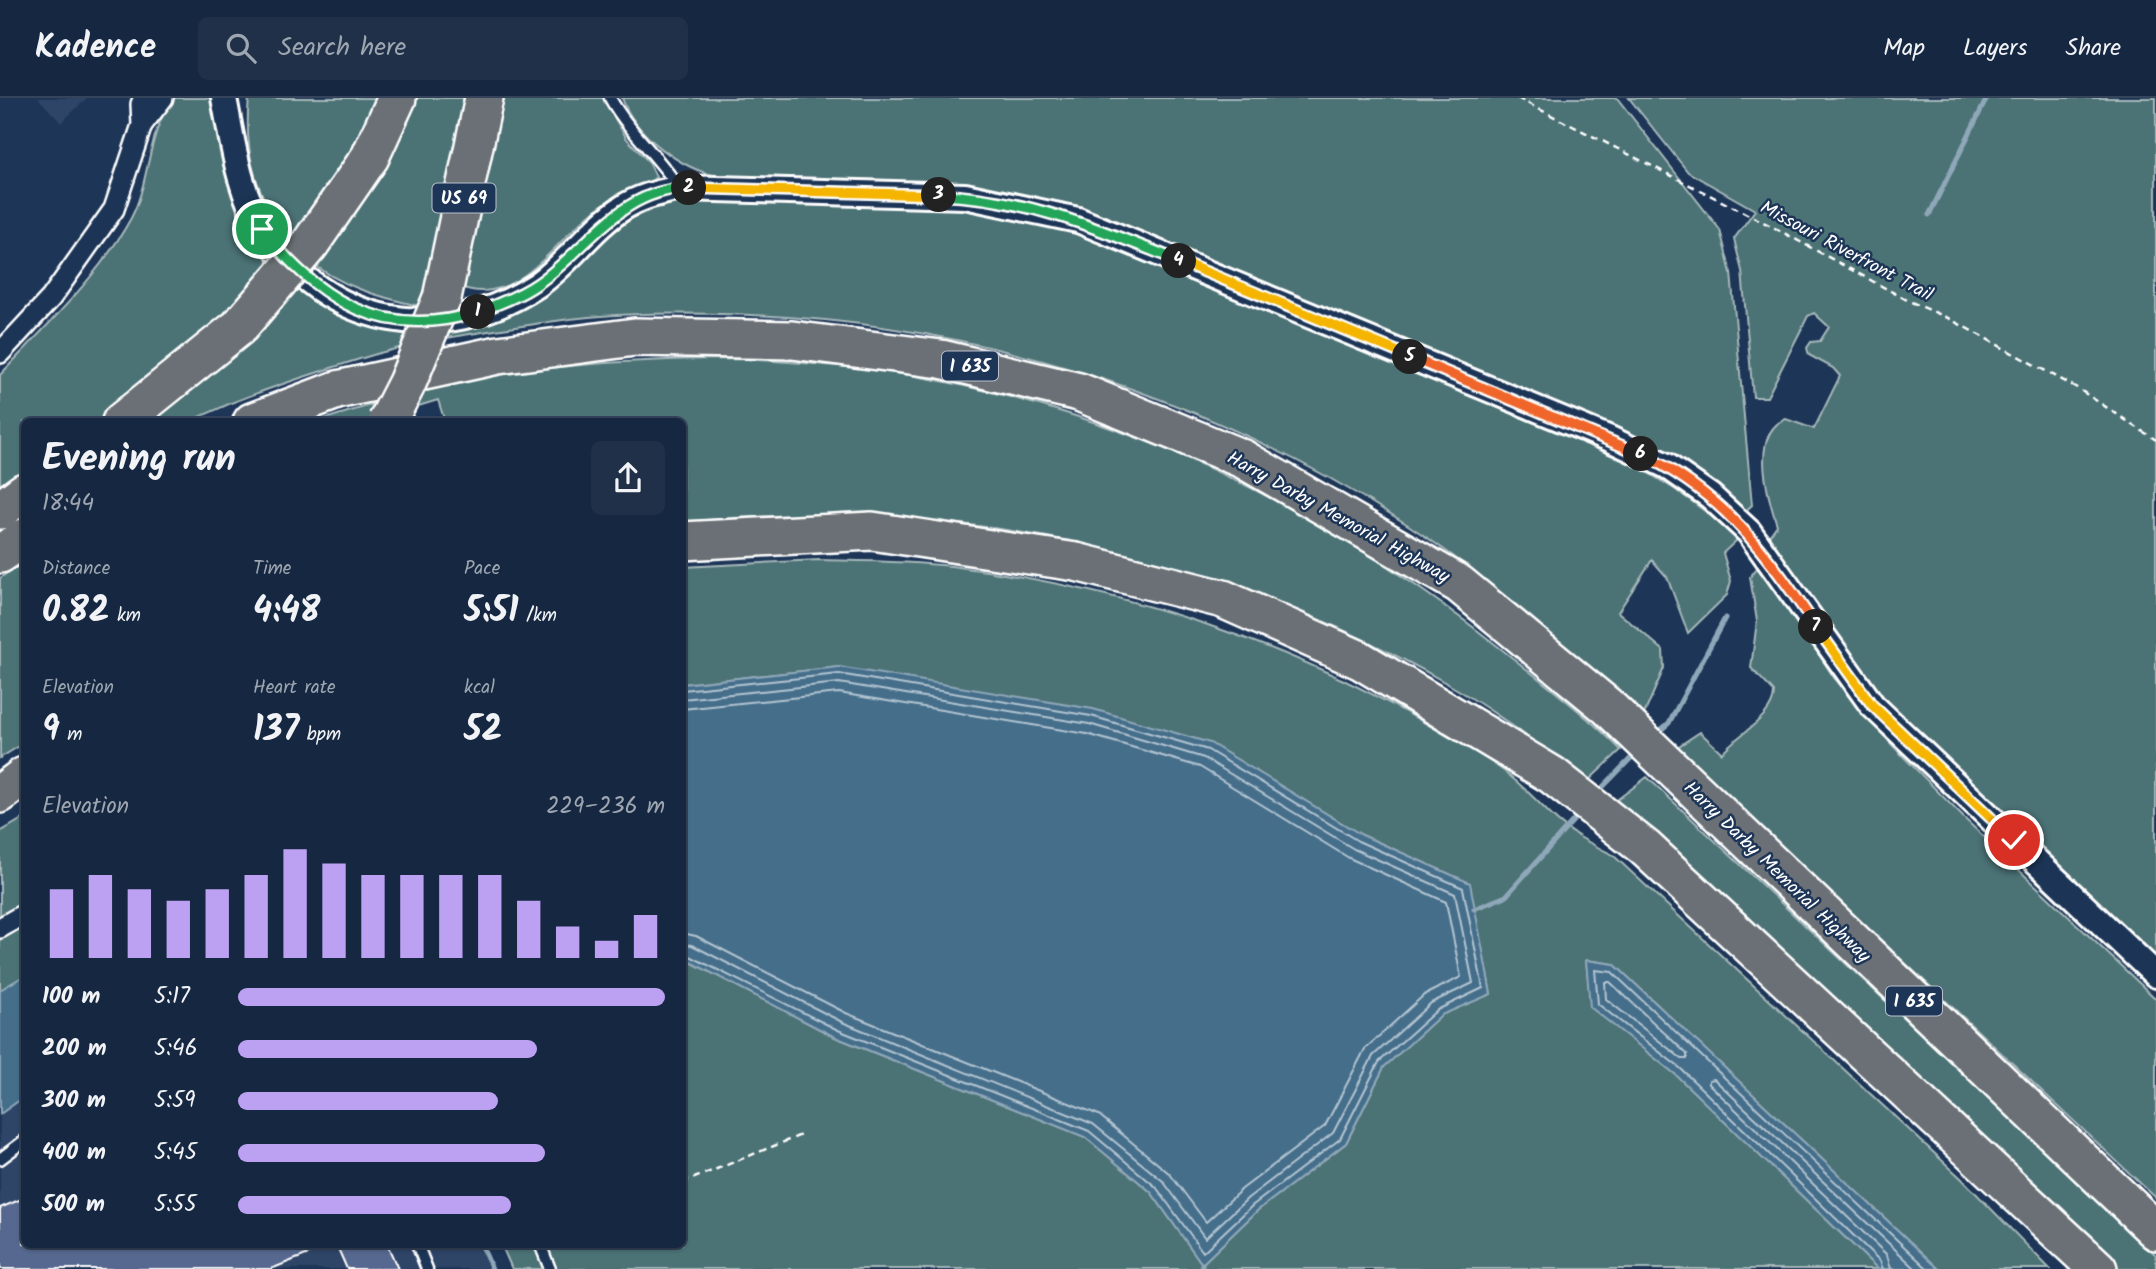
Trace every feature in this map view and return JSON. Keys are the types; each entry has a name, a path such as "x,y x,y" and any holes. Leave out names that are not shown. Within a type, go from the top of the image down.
{"highway":[{"path":"126,418 239,327 310,244 370,158 397,98"},
{"name":"US 69","path":"389,418 407,383 442,298 484,98"},
{"name":"Harry Darby Memorial Highway","path":"263,418 351,387 498,355 635,337 792,340 941,359 1079,392 1243,458 1459,584 1607,706 2148,1223"},
{"path":"0,510 21,494"},
{"path":"686,541 872,531 1076,562 1223,599 1360,660 1552,775 1645,848 2098,1269"},
{"path":"0,554 21,540"},
{"path":"0,794 21,778"},
{"path":"0,800 21,790"}],"street":[{"path":"142,125 141,104 144,98"},
{"path":"0,353 51,298 114,209 142,125 163,98"},
{"path":"224,98 243,187 262,229 308,282 364,313 391,320 452,319 502,302 538,284 625,206 649,195 679,188 965,195 1079,220 1608,438 1667,466 1710,496 1749,532 1872,705 2156,975"},
{"path":"235,156 241,98"},
{"path":"0,928 21,916"}],"lane":[{"path":"610,98 636,137 664,164 679,188"},
{"path":"0,1158 21,1143"},
{"path":"419,1248 427,1269"},
{"path":"542,1248 551,1269"}],"path":[{"name":"Missouri Riverfront Trail","path":"1517,98 1771,226 1909,302 1948,318 2077,388 2156,440"},
{"path":"686,1176 688,1181 801,1135"}],"shaded area":[{"path":"38,98 87,98 61,123"},
{"path":"21,1099 21,1248 483,1248 492,1269 0,1269 0,1114"}],"green space":[{"path":"174,98 215,98 243,209 252,230 278,269 110,418 21,418 21,479 0,494 0,375 71,300 119,239 137,203 153,141"},
{"path":"249,98 388,98 293,245 270,211 255,176 248,140"},
{"path":"408,98 469,98 436,256 419,306 346,283 307,259"},
{"path":"499,98 603,98 627,139 649,162 656,177 599,207 519,279 501,288 482,291 461,287 479,214"},
{"path":"622,98 1617,98 1720,230 1731,273 1752,505 1742,514 1723,495 1068,207 993,190 717,176 688,166 660,148 637,125"},
{"path":"1629,98 2156,98 2156,957 1872,689 1767,539 1777,525 1769,499 1764,467 1768,438 1775,426 1786,419 1814,429 1840,376 1833,368 1809,355 1807,348 1811,342 1820,341 1829,327 1814,313 1808,316 1767,397 1753,397 1742,271 1734,239 1755,210 1688,172"},
{"path":"685,198 889,203 991,213 1088,236 1645,471 1699,507 1737,540 1723,553 1731,581 1727,595 1688,633 1667,577 1652,560 1618,612 1663,650 1664,668 1643,717 1530,616 1439,546 1330,478 1248,437 1165,401 1079,372 991,348 902,330 811,319 656,314 612,315 548,322 386,351 285,383 196,418 141,418 289,283 332,309 375,326 420,332 470,326 628,214"},
{"path":"742,359 815,364 936,380 1013,398 1089,421 1163,448 1304,516 1371,556 1437,600 1500,648 1577,710 1621,750 1588,781 1466,695 1360,638 1268,599 1174,567 1078,543 980,526 881,517 782,516 686,522 686,418 444,418 438,400 379,418 329,418 427,390 499,375 603,363"},
{"path":"819,560 901,562 1016,576 1143,605 1205,624 1266,646 1385,701 1490,761 1565,827 1613,855 1961,1178 2050,1269 1939,1269 1614,964 1586,960 1591,1007 1675,1074 1878,1269 512,1269 503,1248 686,1248 686,960 835,1037 1085,1137 1151,1192 1202,1264 1258,1210 1346,1143 1384,1067 1441,1015 1491,994 1469,883 1362,835 839,667 686,684 686,567"},
{"path":"21,564 21,745 0,758 0,578"},
{"path":"1757,568 1763,568 1838,684 1893,746 1967,821 2156,999 2156,1198 1676,748 1700,732 1722,753 1768,710 1774,692 1751,668 1757,621 1750,577"},
{"path":"1647,777 2156,1255 2156,1269 2120,1269 1702,877 1614,802"},
{"path":"21,820 21,978 0,990 0,832"}],"water":[{"path":"839,667 1093,709 1210,743 1362,835 1470,883 1491,994 1441,1015 1384,1067 1346,1143 1258,1210 1202,1264 1151,1192 1085,1137 835,1037 686,960 686,684"},
{"path":"1586,960 1614,964 1939,1269 1878,1269 1675,1074 1590,1007"},
{"path":"21,978 21,1099 0,1114 0,990"}],"building":[{"path":"21,1199 21,1248 324,1248 271,1269 0,1269 0,1208"},
{"path":"338,1248 389,1248 398,1269 347,1269"}],"waterway":[{"path":"1929,215 1987,98"},
{"path":"1656,734 1669,723 1725,618"},
{"path":"1597,793 1636,753"},
{"path":"1474,909 1506,896 1579,814"},
{"path":"483,1248 492,1269"},
{"path":"1202,1264 1202,1269"}],"route":[{"path":"262,229 308,282 364,313 391,320 452,319 502,302 538,284 625,206 649,195 679,188 965,195 1079,220 1608,438 1667,466 1710,496 1749,532 1840,664 1872,705 2014,840"}]}
